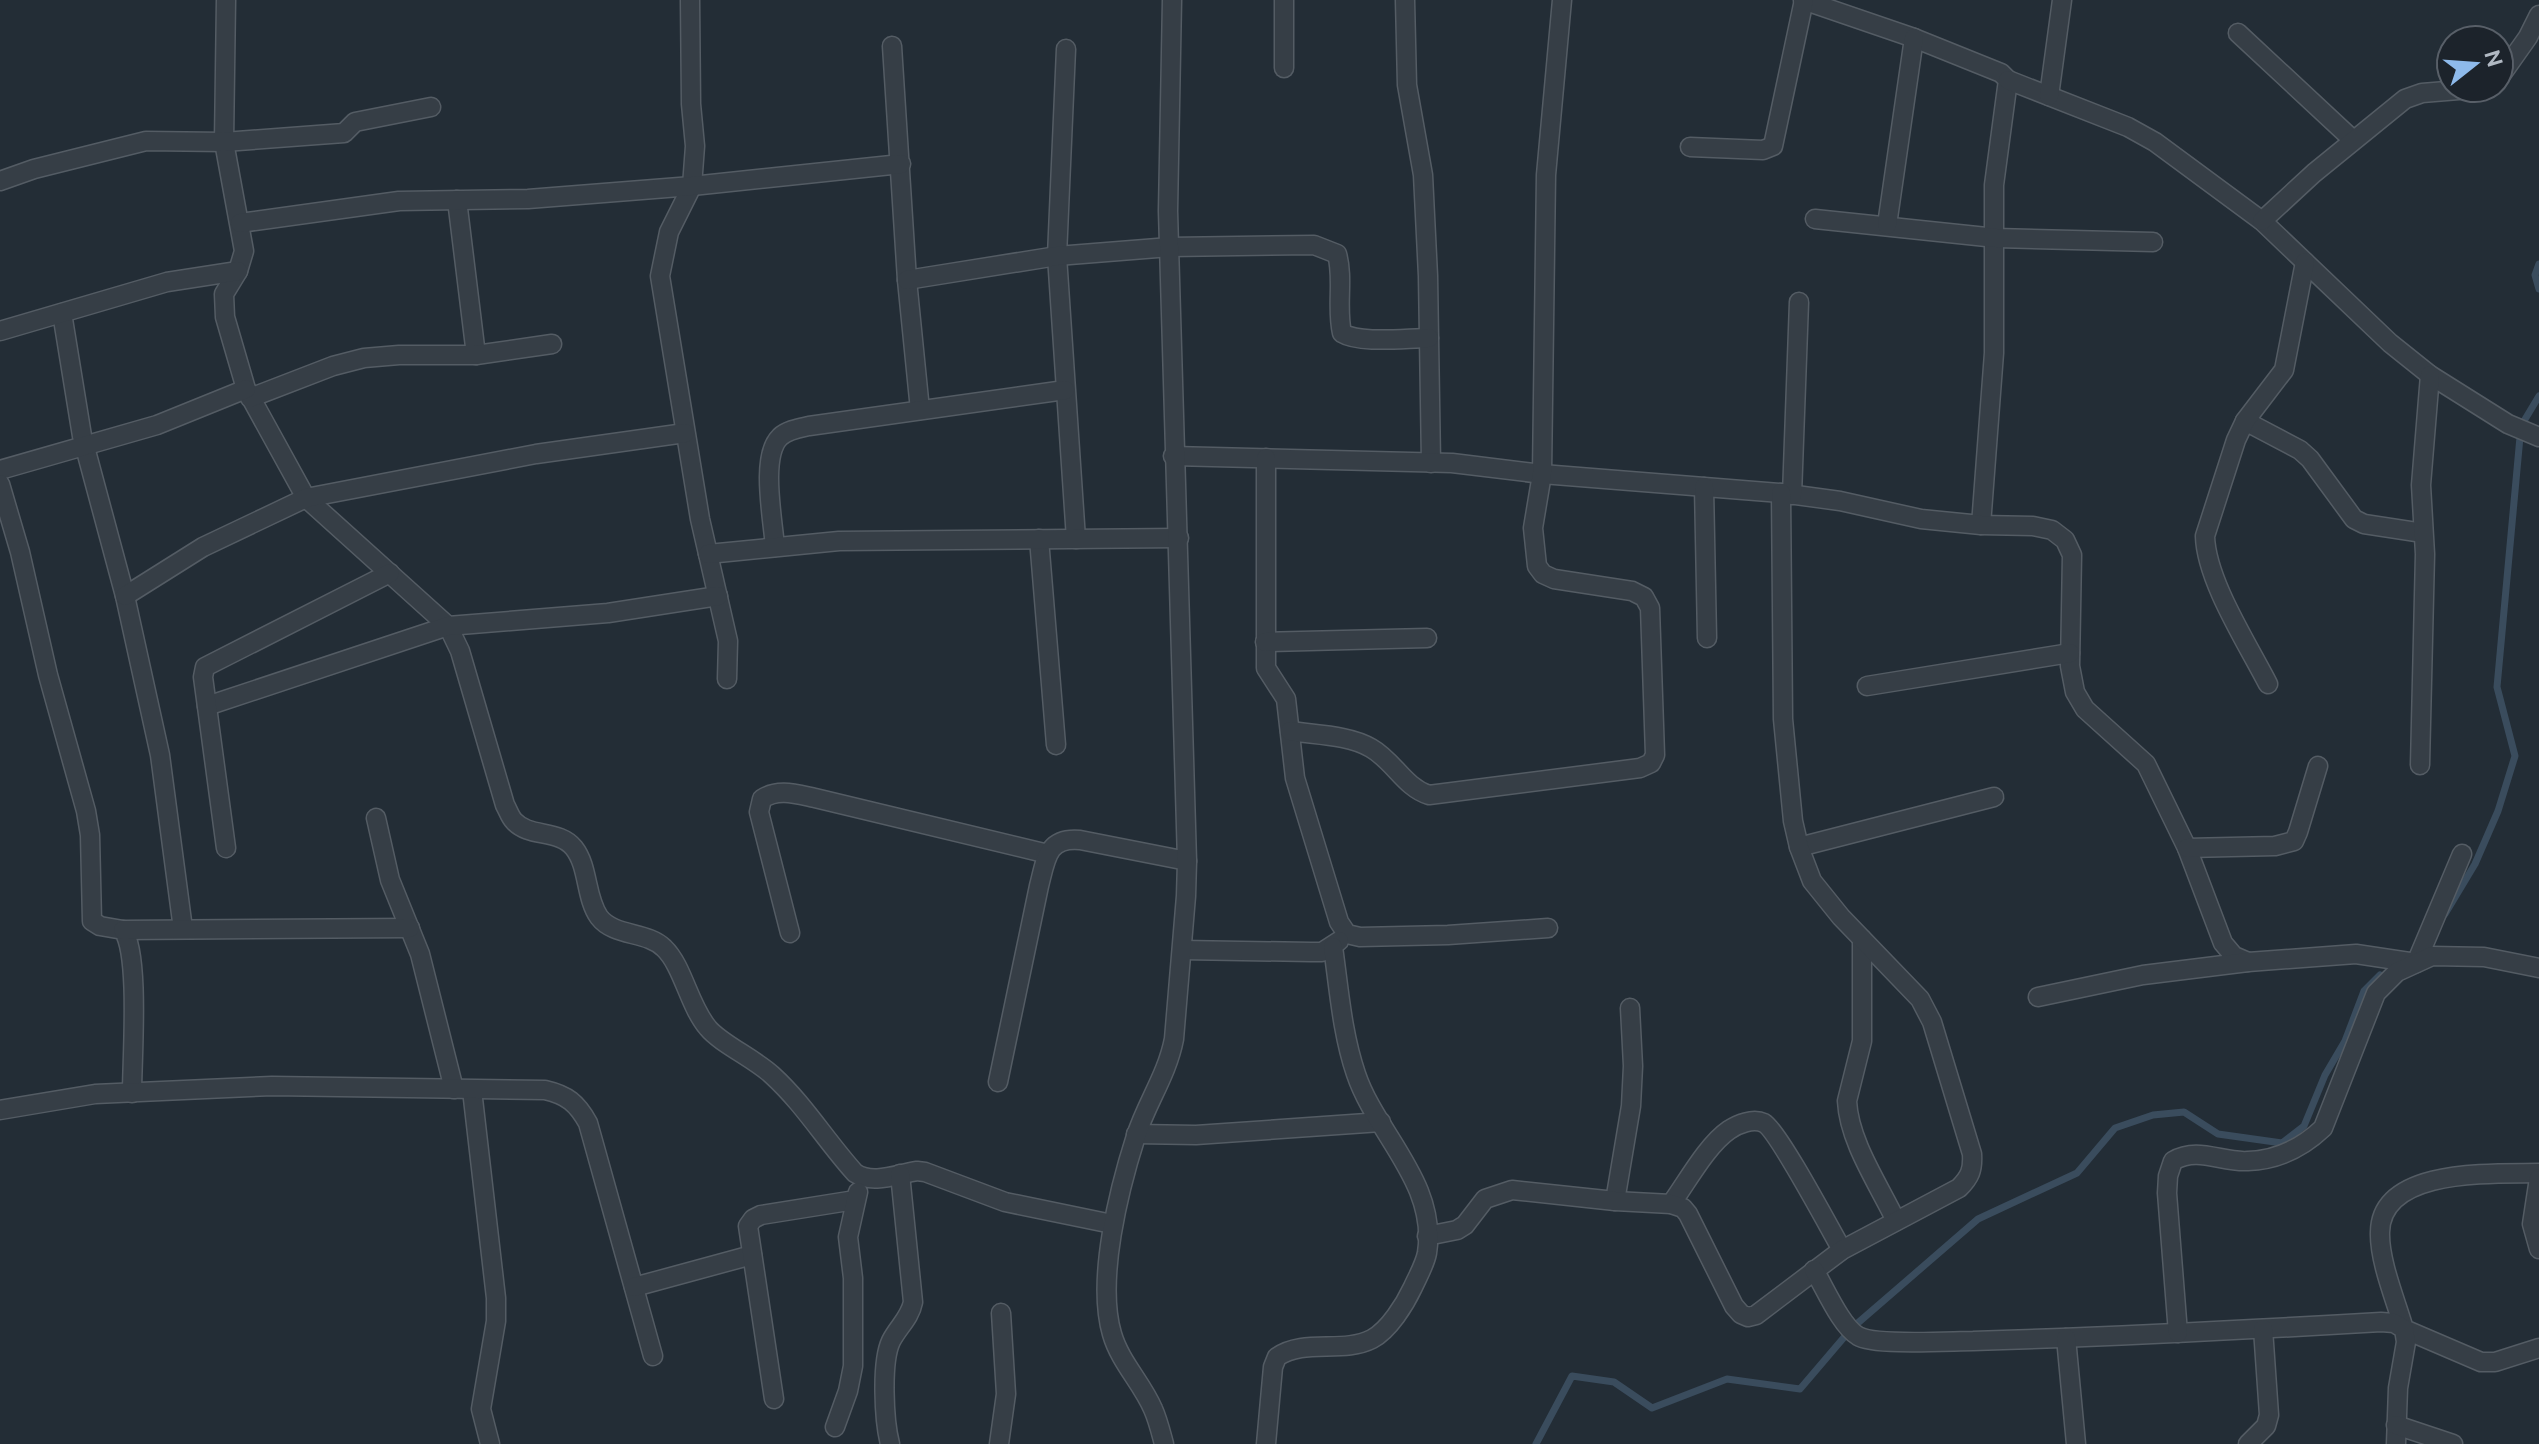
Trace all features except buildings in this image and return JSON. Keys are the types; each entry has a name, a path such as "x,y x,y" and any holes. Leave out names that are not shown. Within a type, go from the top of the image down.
{"street":[{"path":"226,0 224,142 244,251 238,271 224,294 225,317 248,394 306,498 448,626 460,651 505,805 514,822 530,831 566,841 575,850 600,919 612,927 664,947 699,1018 712,1033 774,1076 810,1115 847,1164 863,1178 925,1172 1005,1202 1112,1224"},
{"path":"690,0 691,104 695,146 692,186 669,232 660,276 685,433 728,641 727,679"},
{"path":"1164,1444 1153,1408 1120,1355 1111,1333 1108,1308 1112,1224 1136,1134 1170,1061 1174,1039 1187,861 1179,538 1173,456 1170,247 1172,0"},
{"path":"1284,0 1284,68"},
{"path":"1405,0 1407,85 1423,175 1431,463"},
{"path":"1290,731 1357,742 1371,748 1417,791 1429,795 1640,768 1651,763 1655,755 1650,608 1644,597 1632,591 1554,579 1543,574 1537,566 1533,547 1542,474 1546,175 1562,0"},
{"path":"1690,147 1763,150 1773,146 1803,0 1914,38 2001,73 2008,80 2128,127 2155,142 2262,221 2390,343 2430,375 2508,424 2539,437"},
{"path":"2049,96 2062,10"},
{"path":"2515,55 2539,15"},
{"path":"2238,33 2353,140"},
{"path":"1887,225 1914,38"},
{"path":"892,46 907,280 920,410"},
{"path":"1066,49 1057,256 1076,539"},
{"path":"1981,525 1994,353 1994,185 2008,80"},
{"path":"2262,221 2314,173 2405,99 2435,92"},
{"path":"0,181 34,169 146,141 224,142 344,133 355,122 431,107"},
{"path":"240,223 399,201 528,199 901,164"},
{"path":"457,200 476,355"},
{"path":"1815,219 1996,238 2153,242"},
{"path":"907,280 1057,256 1170,247 1314,245 1337,254 1342,333 1367,339 1429,338"},
{"path":"2268,684 2212,573 2205,550 2205,536 2245,421 2284,370 2305,262"},
{"path":"0,331 167,282 238,271"},
{"path":"1427,1236 1457,1230 1465,1225 1485,1199 1512,1190 1671,1204 1683,1208 1688,1214 1734,1306 1748,1317 1756,1315 1842,1250 1959,1188 1969,1178 1972,1154 1932,1022 1920,999 1841,917 1812,881 1793,821 1783,719 1786,494 1799,302"},
{"path":"62,313 82,436 125,596 160,755 183,929"},
{"path":"0,470 157,425 364,358 476,355 552,344"},
{"path":"2420,765 2425,554 2421,485 2430,375"},
{"path":"775,547 769,471 772,448 781,435 809,426 1065,390"},
{"path":"2245,421 2300,450 2354,519 2364,524 2423,533"},
{"path":"125,596 203,547 306,498 536,454 685,433"},
{"path":"1173,456 1431,463 1786,494 1840,501 1921,519 2052,530 2065,540 2072,555 2070,653 2075,692 2085,709 2146,764 2187,848 2223,943 2234,956 2248,962"},
{"path":"1266,458 1266,668 1286,699 1295,778 1339,922 1347,934 1360,937 1548,928"},
{"path":"0,484 86,811 90,835 92,921 100,926 123,930 410,928"},
{"path":"1704,487 1707,638"},
{"path":"708,554 839,541 1179,538"},
{"path":"1039,539 1056,745"},
{"path":"226,848 203,677 205,667 390,573"},
{"path":"207,706 448,626 608,613 718,596"},
{"path":"1265,642 1427,638"},
{"path":"1867,686 2070,653"},
{"path":"2187,848 2275,846 2294,841 2318,766"},
{"path":"790,933 759,812 762,799 770,794 785,792 815,798 1048,854"},
{"path":"1799,847 1994,797"},
{"path":"376,818 390,880 420,954 463,1090 496,1298 496,1321 481,1409 490,1444"},
{"path":"998,1082 1048,854 1057,843 1067,838 1187,861"},
{"path":"2416,963 2462,854"},
{"path":"123,930 129,938 132,961 132,1093"},
{"path":"1182,950 1311,952 1333,947 1347,934"},
{"path":"1862,939 1862,1041 1847,1110 1860,1148 1896,1221"},
{"path":"1266,1444 1273,1367 1277,1357 1295,1349 1353,1345 1372,1339 1383,1331 1409,1296 1425,1261 1426,1217 1416,1184 1356,1077 1333,947"},
{"path":"2038,997 2143,975 2248,962 2356,954 2416,963"},
{"path":"2178,1333 2167,1193 2173,1161 2184,1154 2248,1162 2291,1151 2307,1143 2323,1128 2376,993 2397,972 2432,956 2484,957 2539,968"},
{"path":"1615,1201 1631,1106 1633,1066 1630,1008"},
{"path":"0,1110 95,1094 272,1086 545,1090 560,1094 580,1108 588,1123 653,1356"},
{"path":"1671,1204 1715,1143 1728,1131 1755,1121 1765,1124 1780,1140 1842,1250"},
{"path":"1136,1134 1196,1135 1381,1122"},
{"path":"890,1444 884,1407 888,1349 906,1321 913,1302 900,1174"},
{"path":"2453,1444 2396,1434 2398,1388 2406,1342 2380,1235 2382,1216 2392,1200 2410,1188 2464,1175 2539,1176 2532,1224 2539,1249"},
{"path":"835,1427 853,1366 853,1278 848,1237 863,1178"},
{"path":"774,1399 748,1226 761,1215 855,1200"},
{"path":"634,1287 752,1255"},
{"path":"1814,1270 1842,1319 1857,1336 1867,1339 1920,1342 2066,1338 2381,1322 2394,1323 2481,1362 2506,1359 2539,1348"},
{"path":"999,1444 1006,1394 1001,1313"},
{"path":"2248,1444 2266,1426 2269,1415 2263,1329"},
{"path":"2066,1338 2076,1444"}],"waterway":[{"path":"2539,264 2535,275 2539,289"},
{"path":"2445,914 2475,864 2498,811 2515,756 2497,687 2521,426 2539,396"},
{"path":"1536,1444 1572,1376 1614,1382 1652,1408 1727,1379 1800,1389 1852,1328 1978,1219 2077,1173 2115,1128 2153,1115 2184,1112 2218,1134 2282,1143 2304,1126 2325,1075 2345,1041 2364,991 2380,975"}]}
